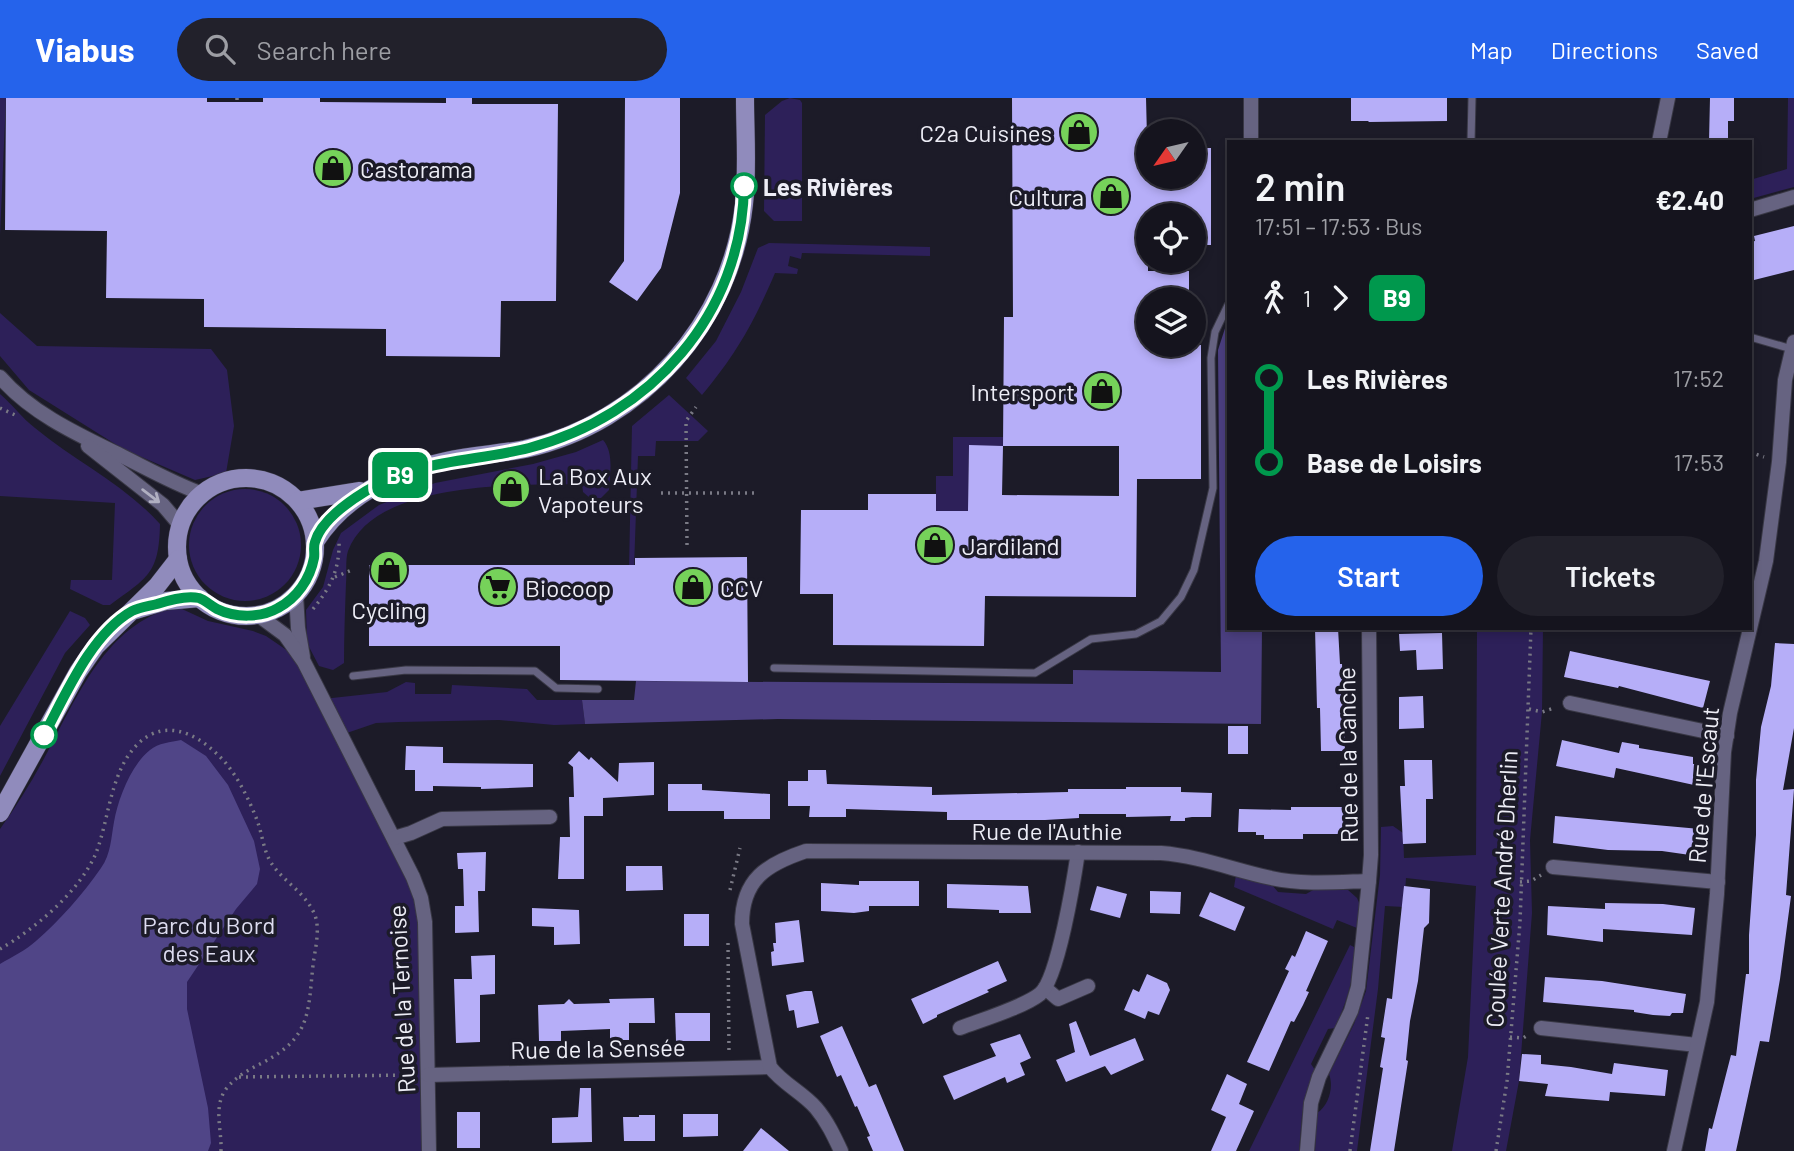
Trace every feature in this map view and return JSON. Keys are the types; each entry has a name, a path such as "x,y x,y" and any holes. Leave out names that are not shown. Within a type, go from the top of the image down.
{"street":[{"path":"315,542 336,514 369,489 385,481 447,461 525,449 578,432 630,402 665,373 689,346 732,263 744,204 745,98"},
{"path":"1251,98 1251,140"},
{"path":"1659,140 1668,98"},
{"path":"1752,209 1794,197"},
{"name":"Rue de l'Escaut","path":"1752,624 1766,561 1779,462 1785,380 1793,345"},
{"path":"0,377 37,410 71,431 157,475 200,493"},
{"path":"71,431 117,471 163,505 180,525"},
{"path":"236,478 253,478 270,482 298,501 310,520 315,542 310,573 296,595 278,608 258,615 237,615 217,610 200,598 186,581 178,559 177,542 180,525 200,493 221,482 236,478"},
{"path":"298,501 369,489"},
{"path":"0,813 78,672 106,634 157,586 178,559"},
{"path":"1752,559 1766,561"},
{"name":"Rue de la Ternoise","path":"296,595 304,662"},
{"path":"132,611 166,601 200,598"},
{"name":"Rue de la Ternoise","path":"258,615 285,635 304,662 394,838 421,898 425,922 421,1075 429,1151"},
{"name":"Rue de la Canche","path":"1369,630 1369,881"},
{"name":"Rue de l'Escaut","path":"1674,1151 1707,1002 1718,882 1721,786 1727,736 1751,630"},
{"path":"1570,703 1727,736"},
{"path":"394,838 411,834 442,819 550,817"},
{"name":"Rue de l'Authie","path":"771,1067 742,924 742,905 751,884 766,869 782,859 806,851 1181,855 1273,878 1308,883 1369,881"},
{"path":"960,1028 1034,998 1045,988 1072,889 1077,852"},
{"path":"1553,867 1718,882"},
{"path":"1307,1151 1311,1104 1319,1077 1351,1010 1358,987 1369,881"},
{"path":"1045,988 1058,999 1088,986"},
{"path":"1541,1028 1697,1045"},
{"path":"771,1067 780,1080 816,1108 829,1126 841,1151"},
{"name":"Rue de la Sensée","path":"421,1075 771,1067"}],"lane":[{"path":"1471,140 1472,98"},
{"path":"774,668 1035,673 1091,639 1136,634 1161,621 1181,597 1194,570 1213,488 1210,358 1215,332 1227,306"},
{"path":"1752,337 1793,345"},
{"path":"354,676 406,670 535,671 556,688 598,689"}],"path":[{"path":"687,545 686,421 696,407"},
{"path":"661,493 756,493"},
{"path":"298,628 335,577 340,554 339,522 336,514"},
{"path":"335,577 354,569"},
{"name":"Coulée Verte André Dherlin","path":"1496,1151 1507,1082 1520,922 1531,630"},
{"path":"1529,709 1542,712 1570,703"},
{"path":"0,949 20,938 48,914 87,869 96,852 119,774 141,741 155,733 171,729 192,736 216,753 234,773 258,821 271,863 303,895 315,915 317,933 307,1014 302,1031 274,1057 237,1077 225,1090 218,1105 221,1151"},
{"path":"728,900 740,848"},
{"path":"1520,882 1531,881 1553,867"},
{"path":"728,942 729,1068"},
{"path":"237,1077 421,1075"}],"green space":[{"path":"0,98 6,98 0,235"},
{"path":"790,98 802,103 802,221 774,221 764,211 765,115"},
{"path":"1788,98 1794,98 1794,187 1752,198 1752,179 1787,169"},
{"path":"769,243 930,247 930,256 802,253 801,259 790,256 788,266 798,269 797,274 775,273 744,337 702,395 686,378 716,341 741,292 758,248"},
{"path":"0,313 37,346 211,349 227,370 234,426 226,473 195,480 123,449 29,390 0,356"},
{"path":"0,394 35,428 131,497 160,524 157,554 149,573 110,605 103,605 70,589 71,580 112,580 115,503 0,496"},
{"path":"669,395 708,431 698,441 656,441 655,456 638,456 634,568 629,568 632,426"},
{"path":"953,437 1003,437 1003,446 969,446 968,511 936,511 936,476 953,476"},
{"path":"603,440 609,451 610,470 609,490 601,498 591,499 583,492 582,484 523,485 452,491 417,499 387,511 363,528 347,555 344,663 333,670 319,666 307,643 306,610 323,587 333,550 341,533 379,505 435,483 533,464 576,452"},
{"path":"245,489 266,493 285,505 297,524 301,545 297,566 285,585 266,597 245,601 224,597 205,585 193,566 189,545 193,524 205,505 224,493"},
{"name":"Parc du Bord des Eaux","path":"173,608 182,609 208,621 266,636 304,662 323,699 387,692 406,682 415,683 415,694 451,694 452,685 527,689 537,700 582,700 585,724 554,725 499,720 376,723 341,735 421,898 429,1151 0,1151 0,829 31,781 70,708 97,665 112,646 130,630 150,617"},
{"path":"70,611 85,618 90,625 65,653 0,776 0,726"},
{"path":"1477,630 1543,630 1542,712 1530,840 1532,913 1519,1081 1506,1151 1452,1151 1468,1057 1476,886 1406,878 1404,907 1385,906 1378,989 1357,1151 1315,1151 1317,1113 1325,1105 1329,1095 1329,1074 1354,1024 1366,991 1380,875 1381,827 1393,826 1403,833 1404,858 1476,855"},
{"path":"1236,875 1272,885 1278,892 1306,894 1315,889 1348,890 1360,905 1357,928 1337,920 1333,929 1234,887"},
{"path":"1350,945 1356,948 1349,989 1335,1028 1328,1029 1311,1064 1315,1070 1302,1115 1299,1151 1249,1151"}],"shaded area":[{"path":"1227,322 1227,630 1262,630 1261,724 778,719 585,724 582,700 634,700 636,681 1073,684 1073,670 1221,672 1218,350"},
{"path":"181,740 206,756 228,785 254,841 260,869 257,884 236,909 187,982 187,1009 208,1108 211,1143 208,1151 0,1151 0,964 36,941 62,916 101,868 107,857 126,783 143,756 153,748"}],"building":[{"name":"Castorama","path":"6,98 207,98 207,102 263,102 263,98 320,98 320,102 446,103 446,98 472,98 472,104 558,104 556,301 501,301 500,357 386,356 386,329 204,327 204,299 106,298 107,231 5,230"},
{"path":"625,98 680,98 680,193 661,268 637,301 609,282 624,261"},
{"path":"1012,98 1146,98 1147,119 1136,119 1136,189 1206,189 1206,148 1211,148 1211,245 1206,245 1206,203 1136,203 1136,273 1189,273 1189,287 1136,287 1136,357 1201,357 1201,479 1137,479 1136,597 985,596 984,646 833,645 833,594 800,594 801,510 868,510 868,494 936,494 936,511 968,511 969,445 1003,446 1004,317 1013,317","holes":["1003,446 1119,446 1119,496 1002,495"]},
{"path":"1351,98 1447,98 1447,121 1351,121"},
{"path":"1710,98 1734,98 1734,121 1728,121 1728,140 1709,140"},
{"path":"1794,226 1794,270 1752,280 1754,236"},
{"path":"747,557 748,682 560,680 560,646 369,646 369,565 635,565 635,558"},
{"path":"1315,630 1338,630 1345,751 1321,751 1320,708 1317,708"},
{"path":"1442,633 1443,669 1417,670 1416,650 1400,651 1399,634"},
{"path":"1775,643 1794,644 1794,728 1783,790 1794,789 1786,895 1791,896 1780,979 1769,1042 1760,1041 1736,1151 1705,1151 1709,1128 1712,1129 1731,1055 1736,1056 1746,974 1749,974 1756,780 1761,727 1771,686"},
{"path":"1570,651 1710,681 1703,708 1619,686 1618,688 1564,677"},
{"path":"1423,696 1424,728 1399,729 1399,697"},
{"path":"1228,726 1248,726 1248,754 1228,754"},
{"path":"1562,740 1619,753 1622,742 1639,745 1639,748 1693,757 1693,764 1698,764 1694,785 1616,768 1614,778 1556,766"},
{"path":"406,746 443,747 443,763 533,764 533,787 481,789 433,786 433,791 415,791 415,770 405,770"},
{"path":"579,751 589,760 591,757 618,782 619,763 654,762 654,795 603,798 603,816 584,816 584,879 558,879 560,837 570,837 569,797 574,797 573,767 568,763"},
{"path":"1404,760 1432,760 1433,799 1426,799 1426,843 1403,844 1400,786 1405,786"},
{"path":"808,770 826,770 827,784 932,787 932,795 1181,787 1181,792 1212,793 1211,817 1170,821 1171,816 1079,814 1079,818 1045,820 947,820 947,812 846,809 846,817 809,817 810,806 788,806 788,781 808,781"},
{"path":"668,784 702,784 702,790 770,794 770,819 724,819 724,811 668,811"},
{"path":"1291,807 1350,807 1350,834 1303,834 1303,839 1264,839 1264,835 1256,835 1256,832 1238,832 1239,809 1291,810"},
{"path":"1555,816 1700,829 1697,856 1553,843"},
{"path":"486,852 485,891 478,891 479,932 455,933 455,906 464,906 463,869 458,869 457,853"},
{"path":"626,866 662,866 663,890 626,891"},
{"path":"859,881 919,881 919,906 869,906 869,911 854,913 821,911 821,883 859,885"},
{"path":"947,884 1028,886 1031,913 947,908"},
{"path":"1097,886 1127,894 1120,918 1090,910"},
{"path":"1404,886 1430,889 1429,923 1424,928 1394,1151 1370,1151 1383,1068 1380,1067 1385,1038 1381,1037 1387,998 1392,999"},
{"path":"1150,891 1181,892 1180,914 1150,913"},
{"path":"1210,892 1245,907 1235,931 1199,916"},
{"path":"1605,903 1663,904 1695,908 1692,935 1603,929 1603,942 1547,935 1548,906 1605,909"},
{"path":"532,908 579,910 580,944 554,945 554,927 532,926"},
{"path":"684,914 709,914 709,946 684,946"},
{"path":"799,920 804,962 772,966 771,952 774,951 773,943 776,943 775,923"},
{"path":"1306,931 1328,941 1306,991 1309,992 1294,1022 1291,1021 1269,1071 1247,1062 1289,971 1285,969 1292,955 1295,957"},
{"path":"495,955 495,994 480,995 480,1042 456,1043 454,979 472,979 471,956"},
{"path":"998,961 1007,981 923,1024 911,999"},
{"path":"1147,974 1167,983 1170,990 1159,1015 1148,1011 1145,1019 1124,1010 1133,989 1139,992"},
{"path":"1545,977 1602,981 1686,994 1683,1013 1672,1013 1670,1016 1653,1015 1634,1010 1543,1002"},
{"path":"812,991 819,1023 797,1028 794,1010 789,1011 786,995"},
{"path":"654,998 655,1023 629,1023 629,1040 610,1040 610,1029 561,1031 561,1041 539,1041 538,1005 564,1004 569,999 574,1004 610,1003 609,999"},
{"path":"675,1013 710,1013 710,1041 676,1041"},
{"path":"1076,1021 1090,1056 1135,1038 1144,1060 1111,1075 1105,1066 1066,1082 1056,1060 1075,1052 1069,1024"},
{"path":"842,1026 869,1087 876,1084 904,1151 873,1151 867,1137 870,1136 857,1106 855,1107 841,1075 837,1077 820,1036"},
{"path":"1020,1034 1031,1058 1020,1063 1025,1075 1007,1083 1005,1077 954,1100 943,1076 996,1056 990,1044"},
{"path":"1522,1054 1541,1055 1541,1064 1612,1074 1614,1063 1668,1070 1665,1096 1610,1092 1609,1101 1545,1096 1548,1084 1519,1081"},
{"path":"1227,1074 1247,1084 1239,1104 1254,1111 1236,1151 1211,1151 1226,1117 1211,1110"},
{"path":"580,1088 591,1088 592,1142 552,1143 552,1118 578,1117"},
{"path":"457,1112 480,1112 480,1148 457,1148"},
{"path":"683,1114 718,1114 718,1136 683,1137"},
{"path":"655,1115 655,1141 624,1141 623,1117"},
{"path":"761,1128 789,1151 743,1151"}],"bus line":[{"name":"B9","path":"44,735 78,672 96,646 132,611 166,601 200,598 217,610 237,615 269,612 291,599 302,587 310,573 315,542 326,524 369,489 419,468 525,449 554,441 592,425 647,389 689,346 720,292 732,263 744,204 744,186"}],"place":[{"name":"C2a Cuisines","path":"1079,132"},
{"name":"Castorama","path":"333,168"},
{"name":"Les Rivières","path":"744,186"},
{"name":"Cultura","path":"1111,196"},
{"name":"Intersport","path":"1102,391"},
{"name":"La Box Aux Vapoteurs","path":"511,489"},
{"name":"Jardiland","path":"935,545"},
{"name":"Cycling","path":"389,570"},
{"name":"Biocoop","path":"498,587"},
{"name":"CCV","path":"693,587"}]}
